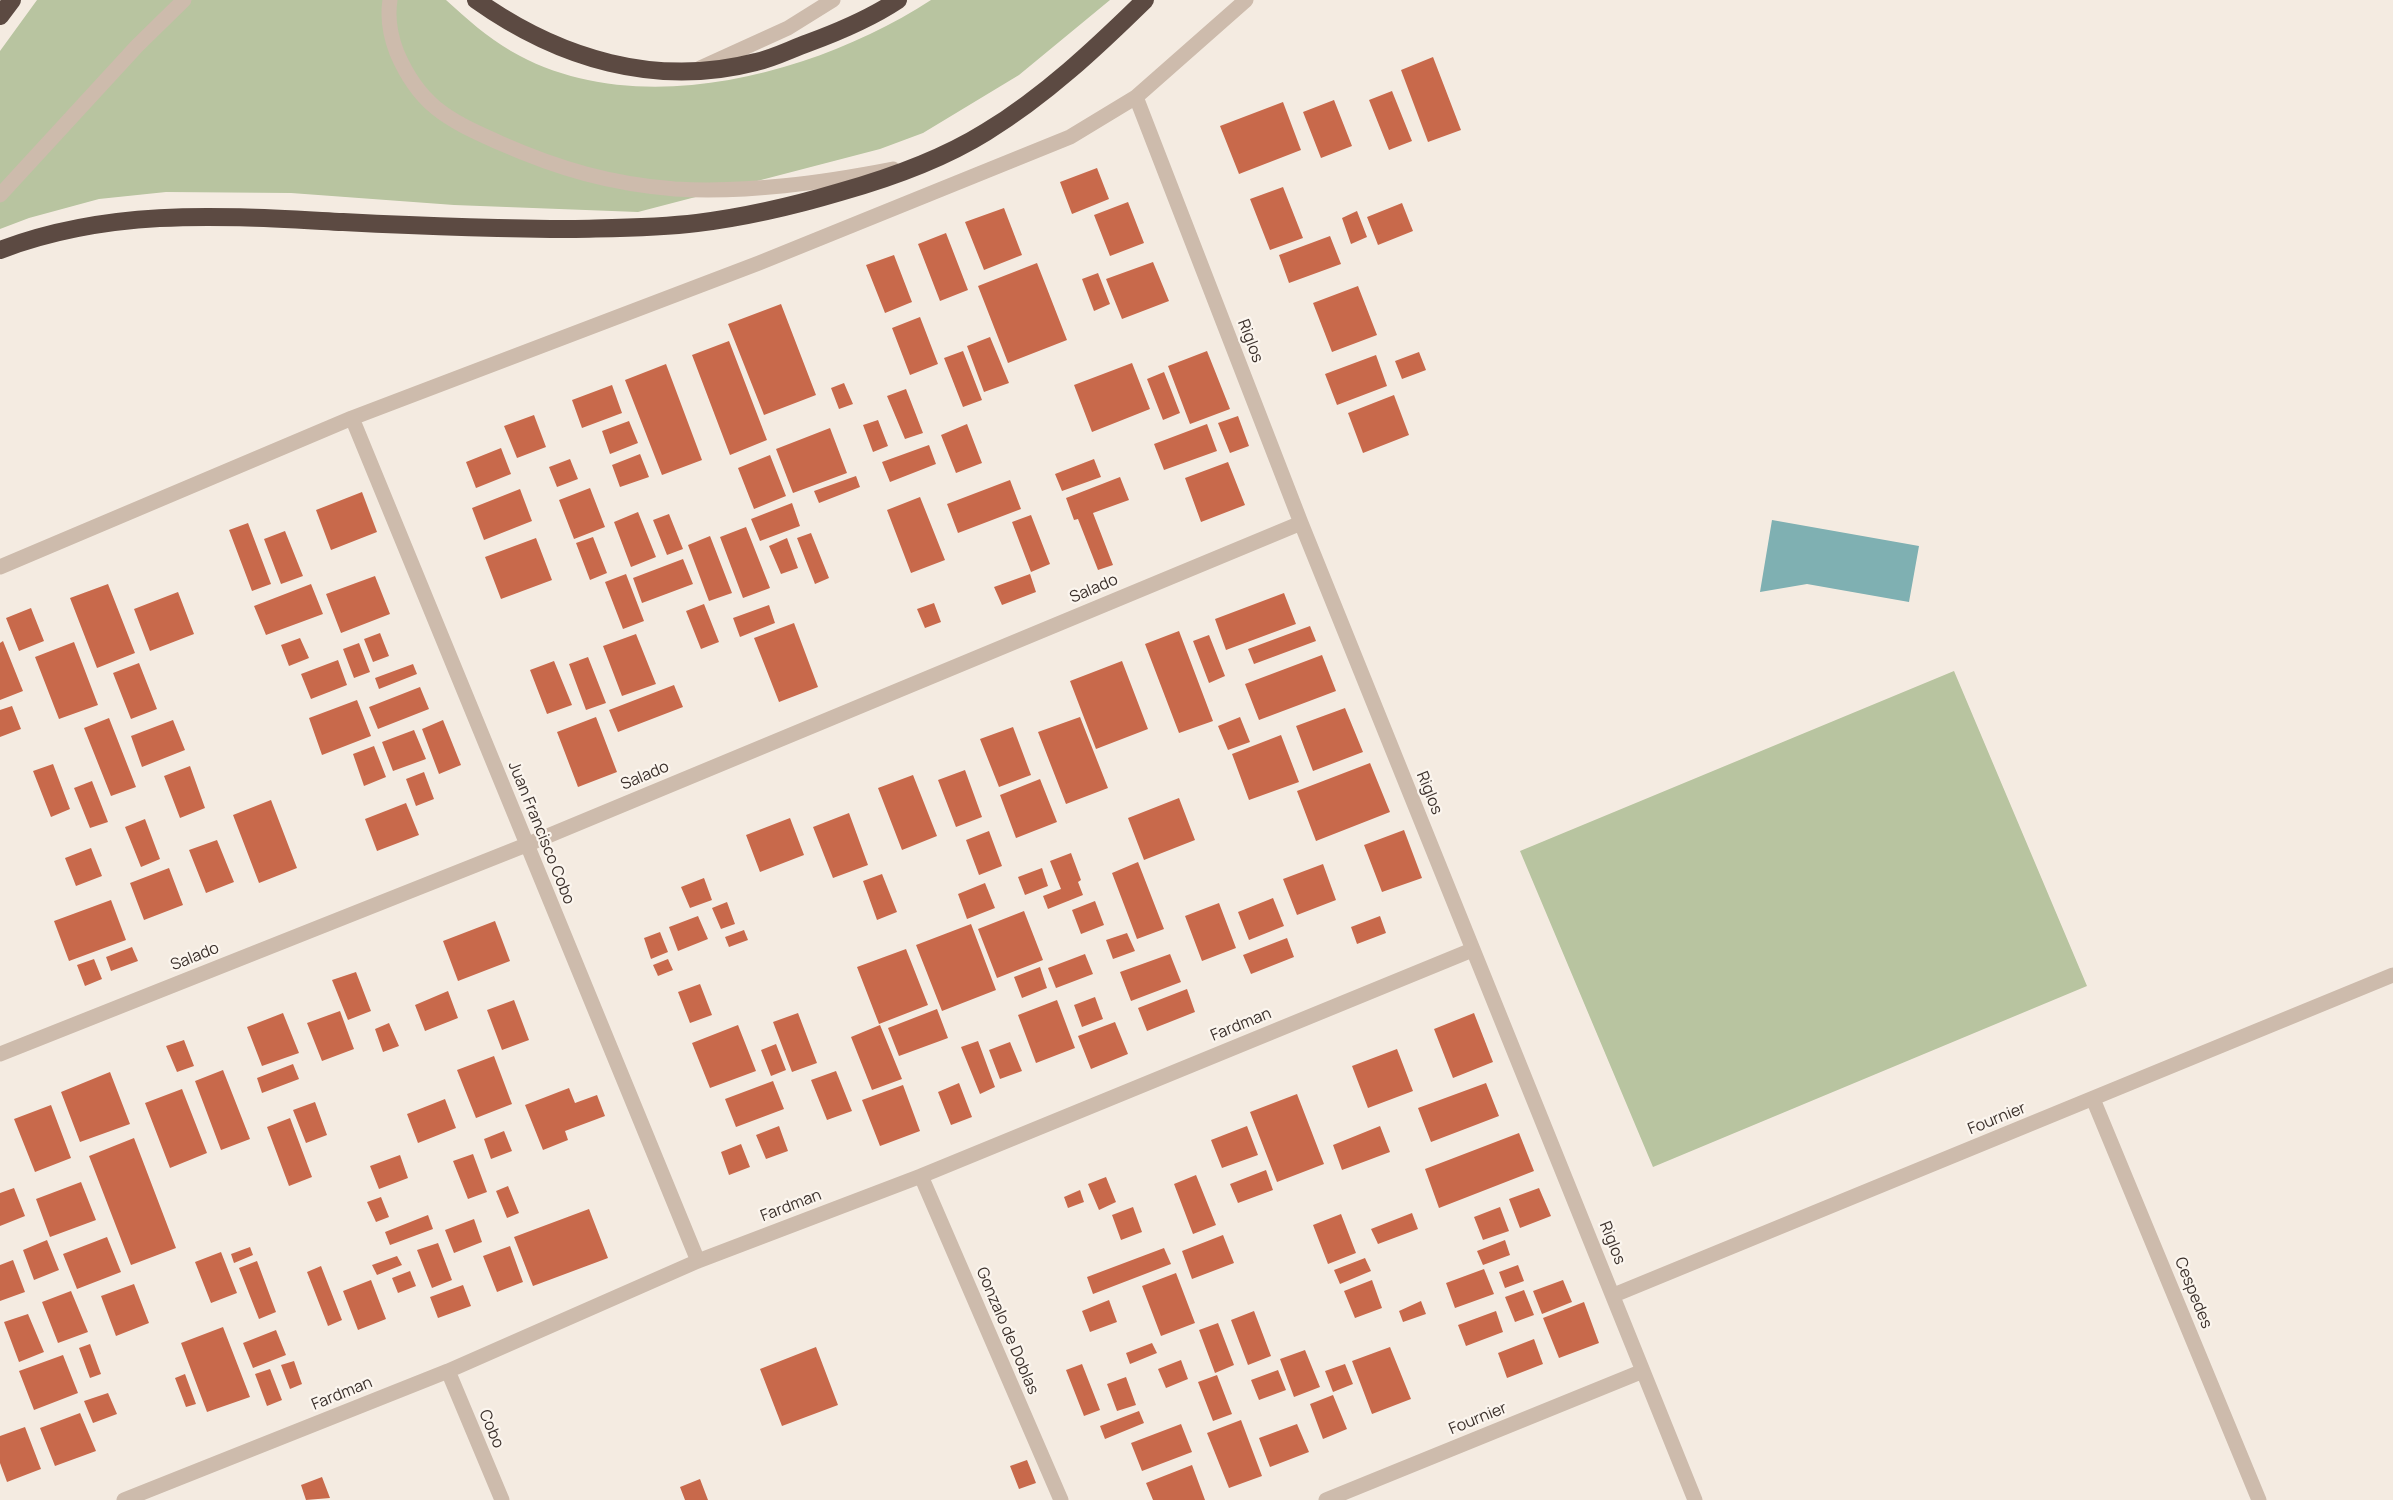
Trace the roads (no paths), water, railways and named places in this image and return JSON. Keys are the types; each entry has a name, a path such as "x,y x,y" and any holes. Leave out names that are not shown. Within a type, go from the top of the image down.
{"highway":[{"path":"0,16 12,0"},
{"path":"476,0 504,20 561,49 615,66 689,73 757,62 827,36 898,0"},
{"path":"0,250 65,230 115,220 168,216 488,229 625,228 695,223 755,214 864,185 929,162 985,133 1039,96 1102,42 1145,0"}],"street":[{"path":"0,195 137,46 184,0"},
{"path":"390,0 388,13 391,36 399,58 413,84 435,108 465,127 545,163 592,177 633,184 675,189 734,189 805,183 929,162"},
{"path":"689,73 788,28 833,0"},
{"path":"0,567 352,418 759,263 1059,141 1136,97 1246,0"},
{"name":"Riglos","path":"1136,97 1301,523 1695,1500"},
{"name":"Juan Francisco Cobo","path":"352,418 698,1261"},
{"name":"Salado","path":"0,1054 526,844 1301,523"},
{"name":"Fardman","path":"124,1500 448,1371 698,1261 921,1176 1472,950"},
{"name":"Fournier","path":"1614,1295 2393,975"},
{"name":"Cespedes","path":"2093,1099 2259,1500"},
{"name":"Gonzalo de Doblas","path":"921,1176 1061,1500"},
{"name":"Cobo","path":"448,1371 502,1500"},
{"name":"Fournier","path":"1326,1500 1643,1371"}],"water":[{"path":"1772,520 1919,546 1909,602 1807,584 1760,592"}]}
